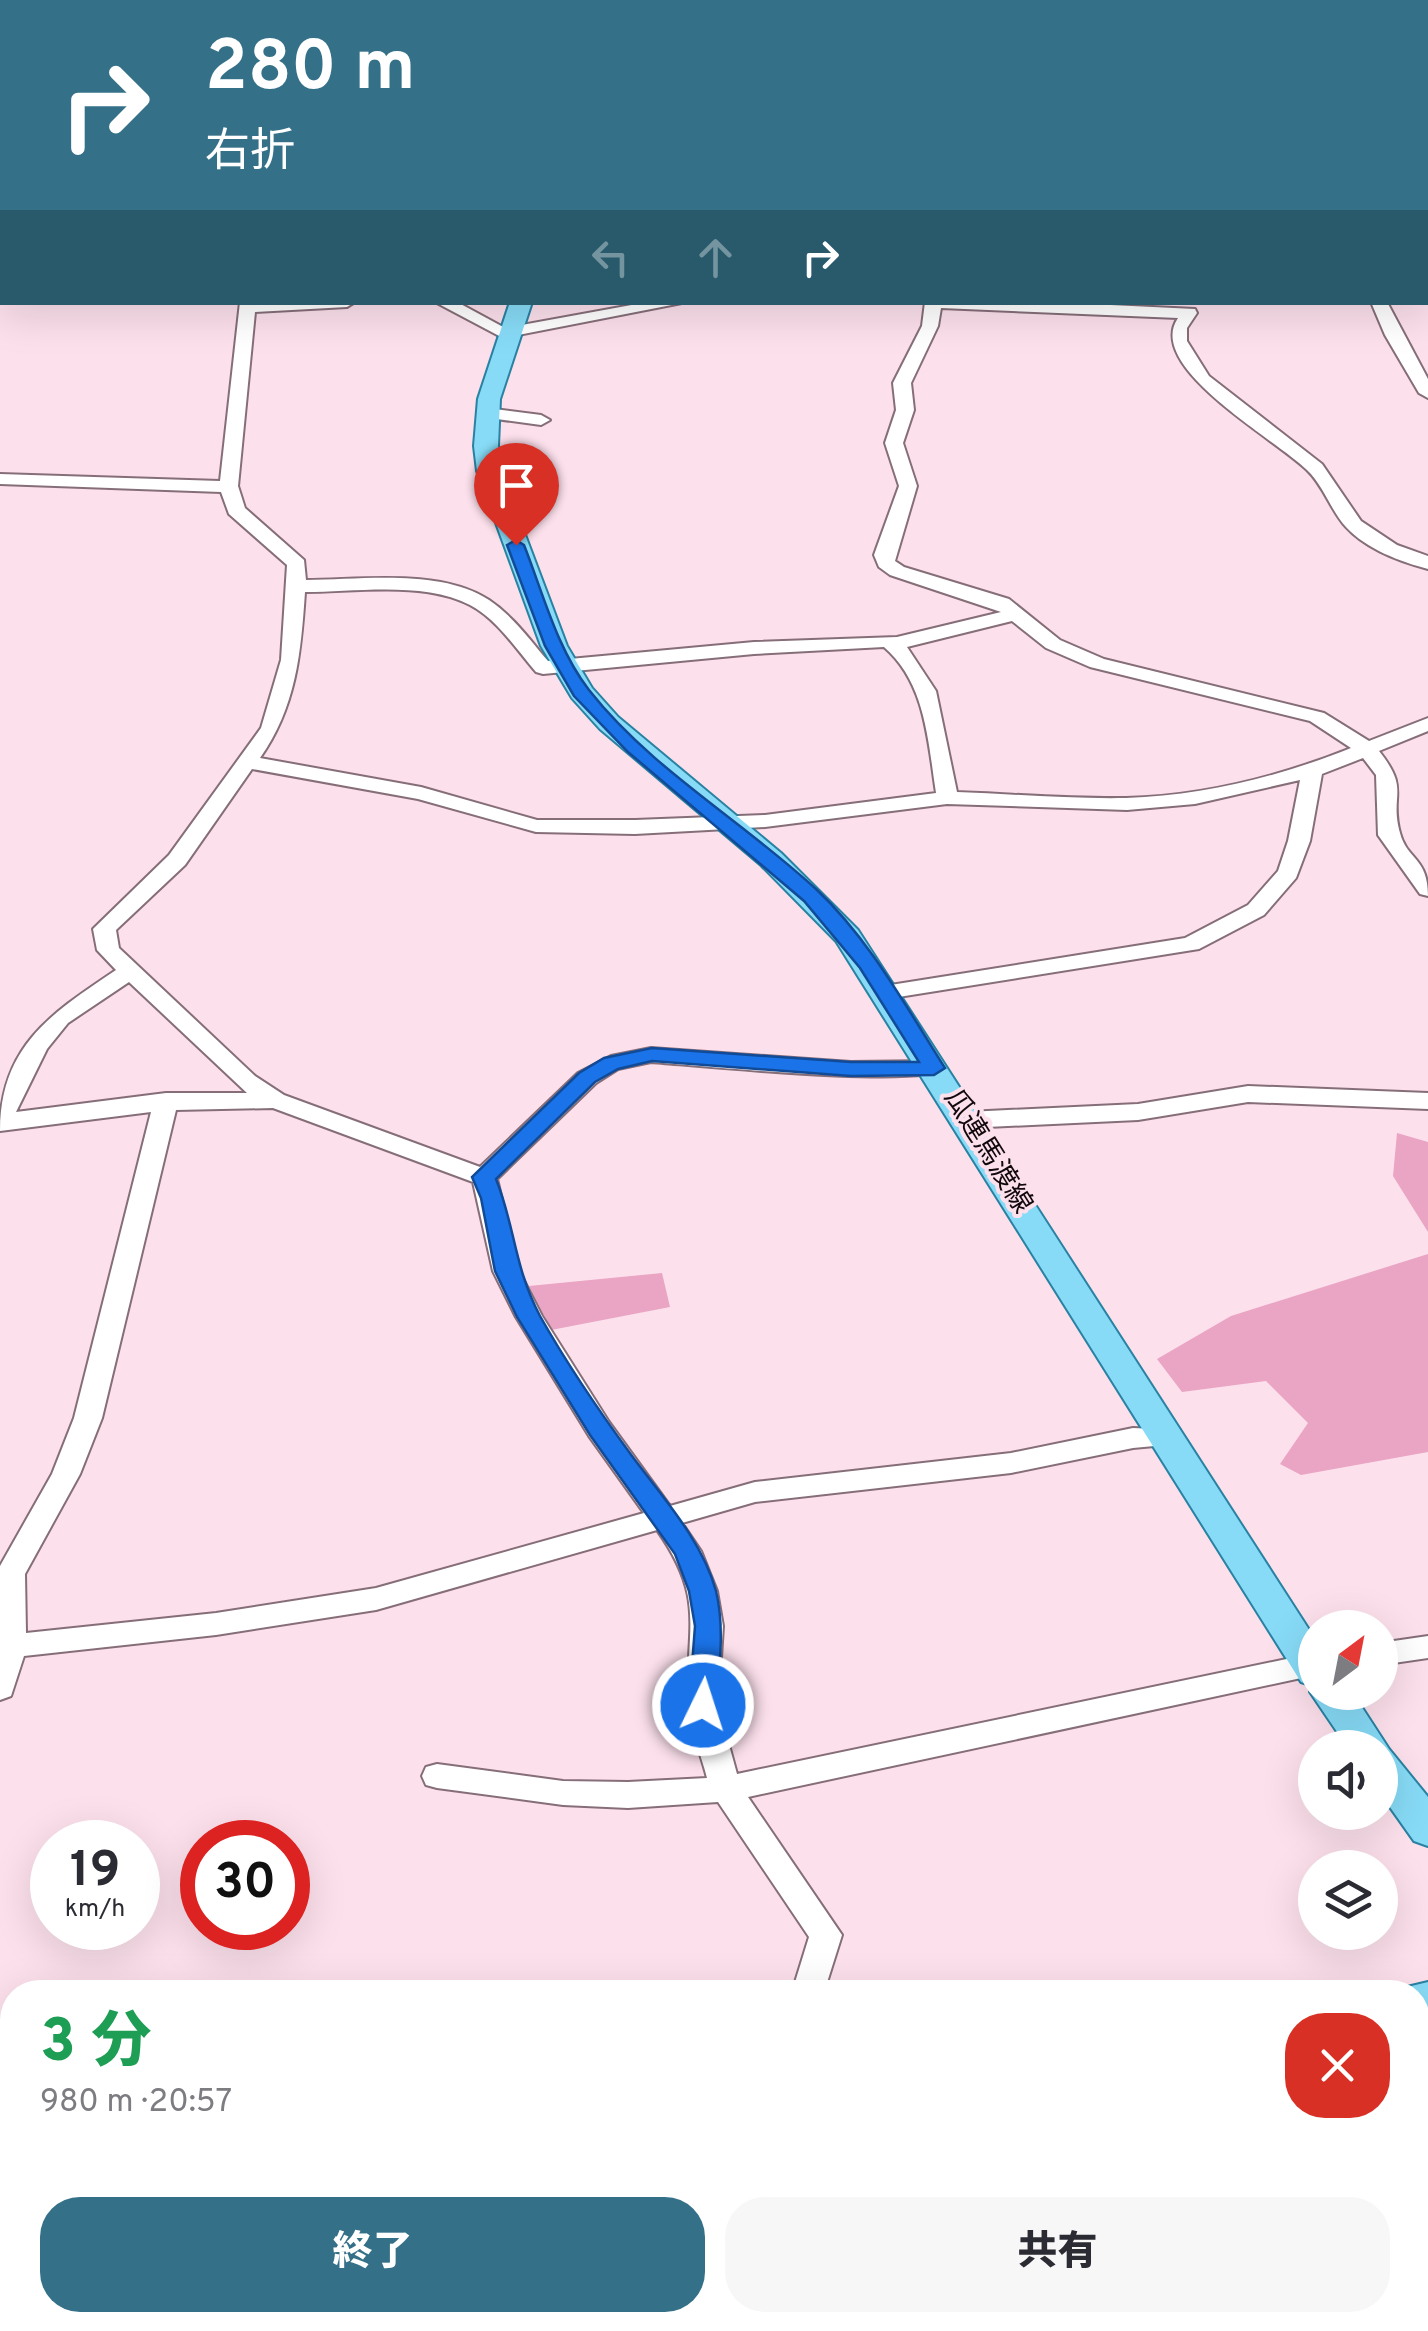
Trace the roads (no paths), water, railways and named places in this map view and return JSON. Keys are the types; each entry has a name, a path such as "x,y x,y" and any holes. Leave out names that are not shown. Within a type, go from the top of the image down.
{"main road":[{"name":"瓜連馬渡線","path":"520,305 487,412 489,471 542,618 564,666 609,723 812,896 848,936 1298,1642"},
{"path":"1398,1787 1428,1829"}],"street":[{"path":"248,305 229,486 236,510 297,564 285,688 271,728 177,860 104,928 108,950 246,1080 275,1100 484,1177 492,1198 506,1271 529,1317 566,1380 687,1551 702,1591 708,1626 703,1705 726,1789 826,1935 812,1980"},
{"path":"449,305 497,331 511,332 663,305"},
{"path":"933,305 930,326 902,383 905,410 894,442 908,486 884,555 886,562 897,571 980,594 1016,614 1053,644 1097,664 1178,686 1298,710 1366,748 1387,775 1389,835 1428,890"},
{"path":"984,305 1188,313 1178,341 1202,379 1316,468 1354,525 1390,550 1428,564"},
{"path":"1380,305 1393,335 1428,393"},
{"path":"487,412 540,420"},
{"path":"0,479 164,488 229,486"},
{"path":"297,586 440,589 464,595 499,619 543,668 854,641 894,644 1016,614"},
{"path":"894,644 922,683 934,723 947,798"},
{"path":"246,762 421,793 536,826 567,829 727,823 947,798 1127,804 1194,798 1312,771 1428,724"},
{"path":"886,992 1192,944 1256,910 1288,873 1299,841 1312,771"},
{"path":"0,1122 36,1047 60,1018 130,971"},
{"path":"484,1177 587,1078 612,1063 652,1055 851,1069 934,1068"},
{"path":"967,1120 1138,1112 1248,1094 1428,1102"},
{"path":"0,1122 60,1111 166,1101 275,1100"},
{"path":"0,1688 12,1646 10,1574 66,1474 88,1418 166,1101"},
{"path":"12,1646 216,1624 376,1599 754,1492 1012,1463 1133,1438 1166,1437"},
{"path":"1398,1651 1428,1646"},
{"path":"436,1776 564,1793 628,1795 726,1789 1298,1677"}]}
